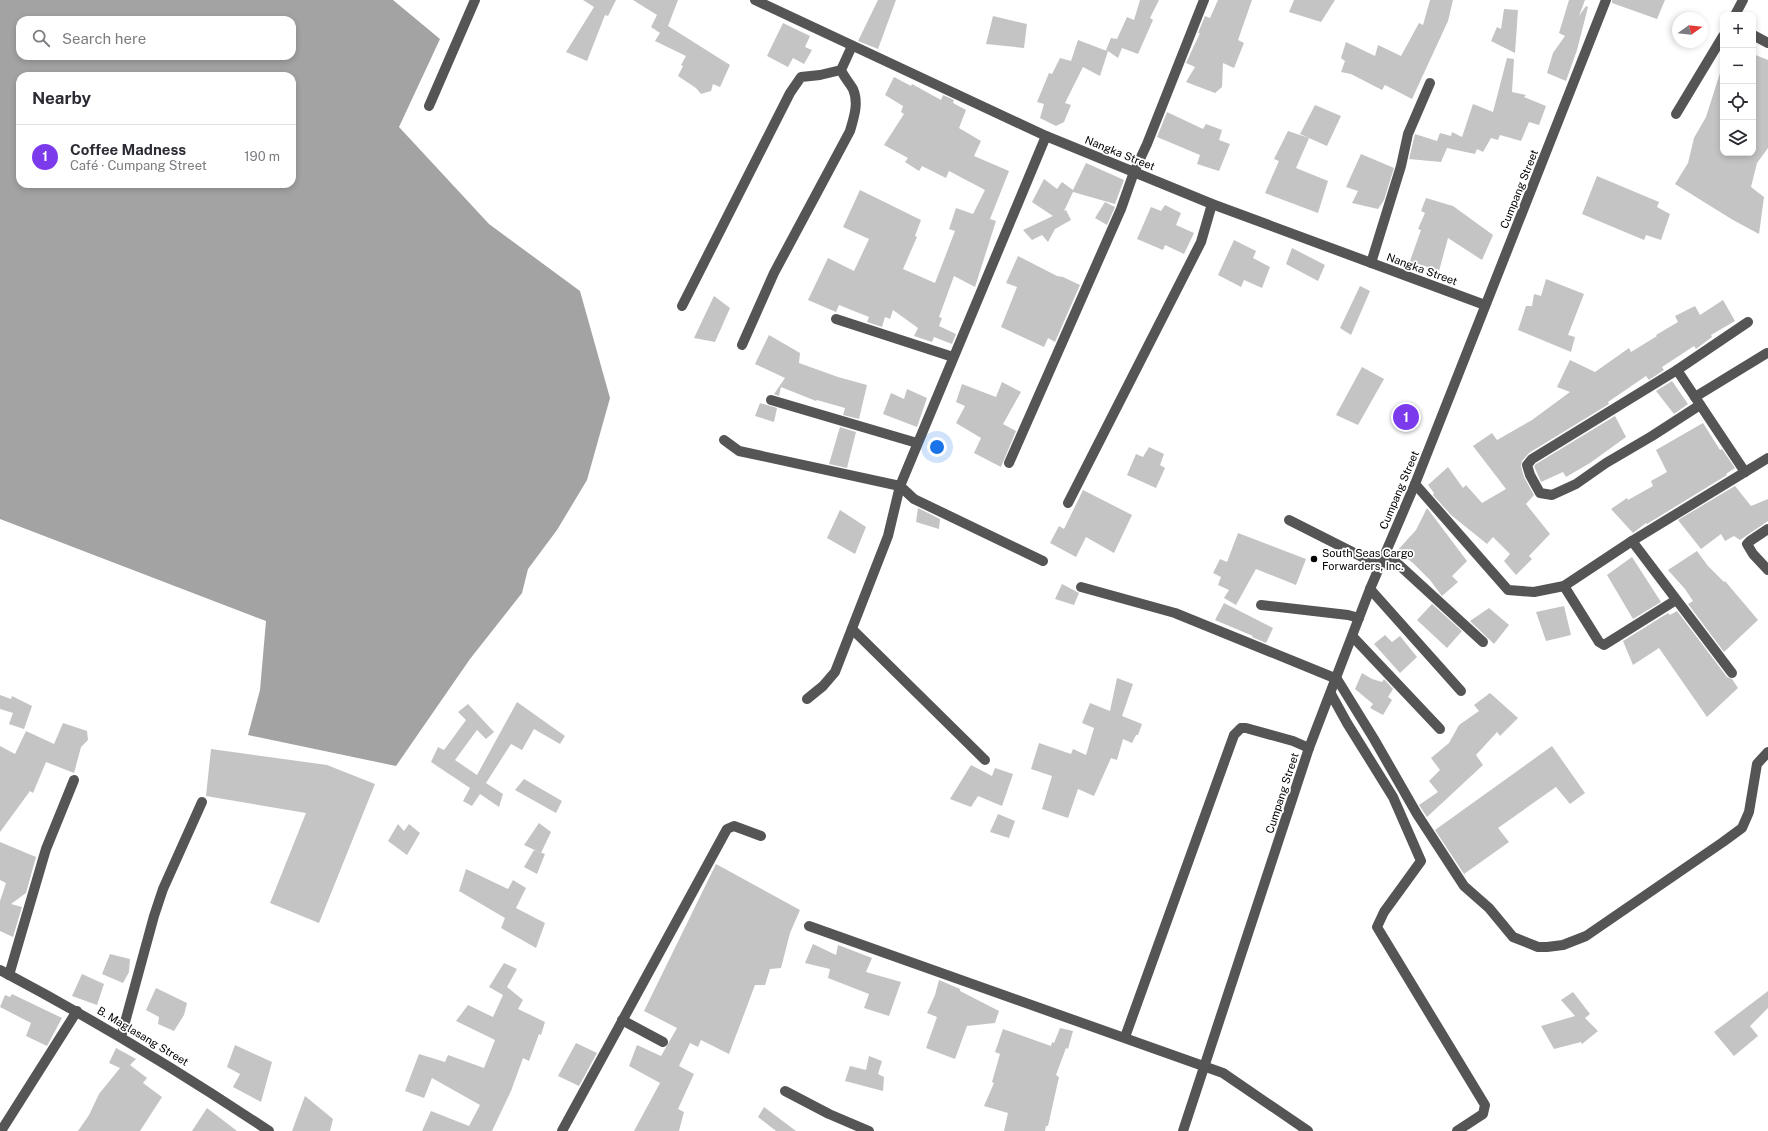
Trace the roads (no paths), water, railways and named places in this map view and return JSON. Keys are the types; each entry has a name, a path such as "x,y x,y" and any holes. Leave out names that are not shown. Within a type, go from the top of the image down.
{"street":[{"path":"429,106 475,0"},
{"name":"Nangka Street","path":"755,0 1046,136 1212,204 1486,306"},
{"path":"1009,463 1121,209 1134,172 1147,144 1204,0"},
{"name":"Cumpang Street","path":"1183,1131 1309,748 1337,679 1370,590 1415,484 1606,0"},
{"path":"1737,12 1744,0"},
{"path":"1756,37 1768,43"},
{"path":"1676,114 1720,41"},
{"path":"841,70 852,46"},
{"path":"682,306 790,92 798,80 806,76 820,75 841,70"},
{"path":"742,345 774,273 850,130 856,112 856,100 852,89 841,70"},
{"path":"1371,263 1401,166 1408,134 1430,83"},
{"path":"807,699 823,686 835,672 888,536 900,486 1046,136"},
{"path":"1068,504 1201,242 1212,204"},
{"path":"836,319 953,357"},
{"path":"1748,322 1677,370 1532,459 1527,465 1530,475 1540,493 1552,495 1576,484 1606,463 1652,436 1697,401 1767,353"},
{"path":"1677,370 1745,472"},
{"path":"770,400 917,443"},
{"path":"724,440 739,451 900,486 914,499 1043,561"},
{"path":"1415,484 1508,590 1534,592 1564,586 1632,541 1768,458"},
{"path":"1290,520 1380,566"},
{"path":"1768,529 1747,544 1753,554 1768,570"},
{"path":"1632,541 1732,673"},
{"path":"1386,553 1483,642"},
{"path":"1564,586 1599,642 1604,645 1676,600"},
{"path":"1081,587 1174,613 1337,679 1374,739 1417,814 1464,886 1489,908 1513,937 1538,947 1563,945 1586,936 1742,828 1749,812 1757,764 1768,752"},
{"path":"1370,590 1461,690"},
{"path":"1261,605 1348,615 1359,618"},
{"path":"852,629 985,760"},
{"path":"1353,636 1440,729"},
{"path":"1331,694 1393,797 1421,860 1384,912 1377,927 1485,1105 1483,1114 1457,1131"},
{"path":"1125,1037 1234,735 1241,728 1246,728 1293,741 1309,748"},
{"path":"4,973 46,849 74,780"},
{"path":"121,1037 154,916 163,890 202,802"},
{"path":"562,1131 727,829 734,826 761,836"},
{"path":"809,926 1224,1073 1308,1131"},
{"name":"B. Maglasang Street","path":"4,973 77,1011 121,1037 198,1084 268,1131"},
{"path":"1,1131 77,1011"},
{"path":"622,1020 663,1042"},
{"path":"785,1091 828,1114 869,1131"}],"place":[{"name":"Coffee Madness","path":"1406,417"},
{"name":"South Seas Cargo Forwarders, Inc.","path":"1314,559"}]}
